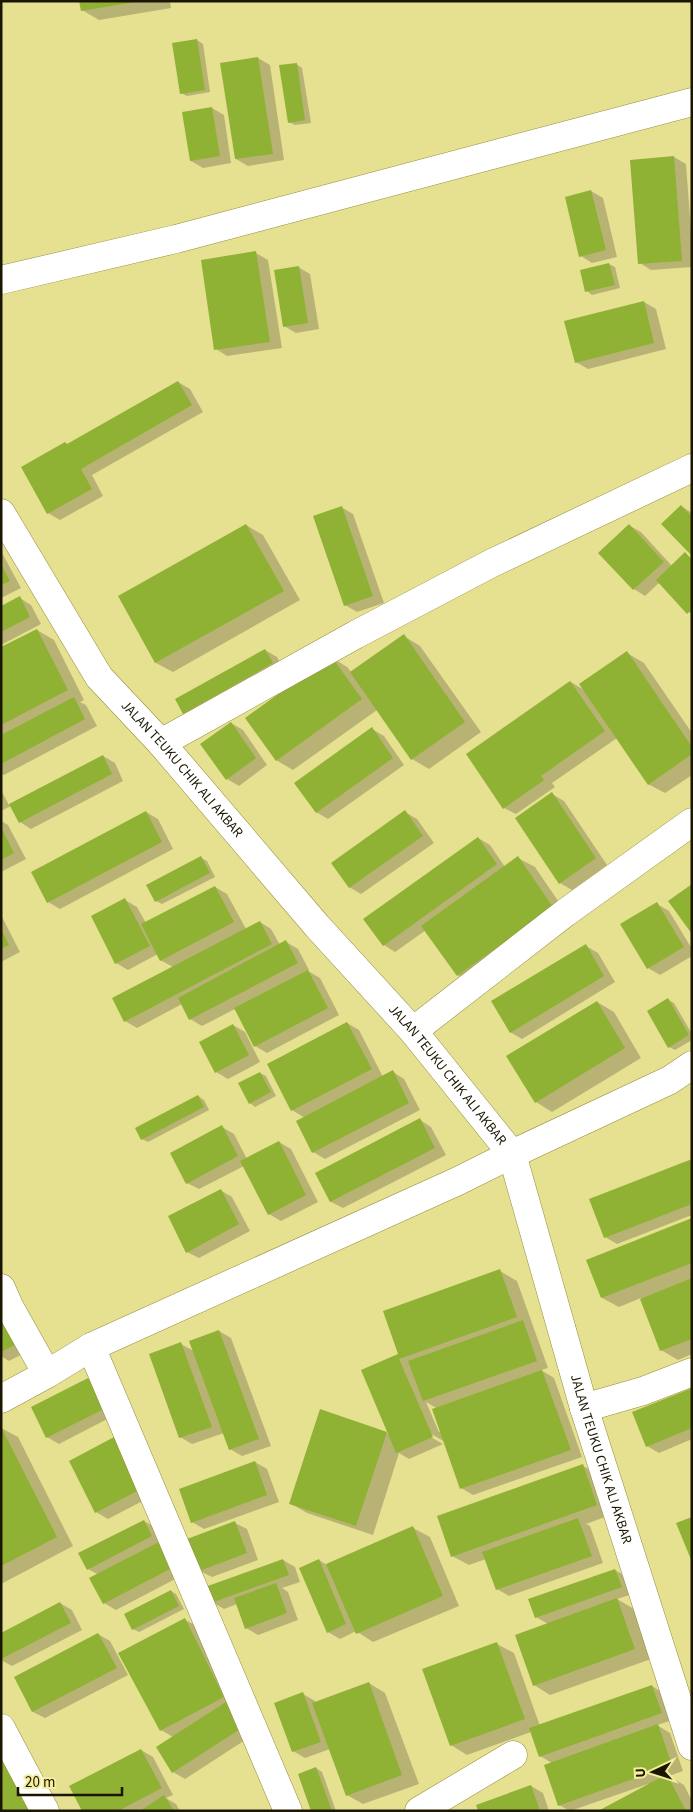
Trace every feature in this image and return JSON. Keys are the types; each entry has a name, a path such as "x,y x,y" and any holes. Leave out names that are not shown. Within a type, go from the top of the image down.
{"street":[{"path":"1,280 176,239 692,102"},
{"path":"161,742 355,635 492,563 692,468"},
{"name":"JALAN TEUKU CHIK ALI AKBAR","path":"1,513 99,677 161,742 317,926 413,1031 512,1154 584,1408 692,1746"},
{"path":"413,1031 565,913 692,822"},
{"path":"1,1399 91,1347 458,1181 670,1080 692,1064"},
{"path":"1,1288 47,1374"},
{"path":"91,1347 288,1811"},
{"path":"584,1408 643,1391 692,1372"},
{"path":"1,1728 45,1811"},
{"path":"419,1811 513,1755"}],"building":[{"path":"79,1 135,1 135,2 81,11"},
{"path":"197,39 205,90 180,94 172,43"},
{"path":"258,57 273,154 235,159 220,63"},
{"path":"297,63 305,120 288,123 279,65"},
{"path":"212,107 220,156 190,161 182,112"},
{"path":"674,156 682,261 638,264 630,160"},
{"path":"591,190 606,250 579,257 565,197"},
{"path":"256,251 270,342 214,350 201,260"},
{"path":"609,263 615,285 585,292 580,270"},
{"path":"299,266 308,323 283,327 274,270"},
{"path":"644,301 654,343 575,363 564,321"},
{"path":"178,381 192,405 81,469 92,489 47,514 21,467 65,442 67,444"},
{"path":"681,505 692,517 692,556 661,524"},
{"path":"342,506 373,596 344,606 313,516"},
{"path":"246,524 284,591 155,663 118,596"},
{"path":"629,524 664,562 633,590 598,553"},
{"path":"685,552 692,560 692,609 687,614 656,580"},
{"path":"1,564 10,581 1,585"},
{"path":"20,596 30,617 1,632 1,606"},
{"path":"37,629 68,690 1,725 1,647"},
{"path":"404,634 465,722 411,760 350,672"},
{"path":"265,649 273,663 183,714 175,699"},
{"path":"627,651 692,747 692,754 648,785 579,684"},
{"path":"331,656 362,699 276,761 245,718"},
{"path":"570,681 605,731 541,776 544,780 503,809 466,754"},
{"path":"74,697 85,719 1,764 1,735"},
{"path":"231,722 256,758 226,780 200,744"},
{"path":"372,727 393,758 316,813 294,783"},
{"path":"103,755 112,774 19,823 9,804"},
{"path":"552,792 596,858 559,884 515,818"},
{"path":"405,810 423,836 349,888 331,863"},
{"path":"146,811 162,842 47,903 31,872"},
{"path":"1,827 14,853 1,860"},
{"path":"478,837 497,864 383,946 363,919"},
{"path":"201,856 210,873 155,902 146,885"},
{"path":"518,856 553,907 457,976 421,926"},
{"path":"692,884 692,934 668,901"},
{"path":"215,886 234,922 160,961 141,924"},
{"path":"125,898 150,946 115,964 91,916"},
{"path":"657,902 684,947 647,969 620,924"},
{"path":"260,921 272,944 124,1022 112,998"},
{"path":"1,929 9,945 1,949"},
{"path":"286,940 298,963 189,1020 178,998"},
{"path":"586,944 604,976 510,1033 491,1001"},
{"path":"308,970 328,1008 254,1047 234,1008"},
{"path":"668,998 689,1035 668,1048 647,1011"},
{"path":"597,1001 625,1048 535,1103 506,1056"},
{"path":"347,1022 372,1069 291,1111 267,1064"},
{"path":"233,1024 249,1055 215,1073 199,1042"},
{"path":"393,1070 409,1103 312,1153 296,1121"},
{"path":"260,1072 271,1092 249,1104 238,1083"},
{"path":"198,1095 204,1107 141,1140 135,1128"},
{"path":"420,1118 435,1148 330,1202 315,1173"},
{"path":"222,1125 238,1156 186,1184 170,1153"},
{"path":"279,1141 306,1195 268,1215 240,1161"},
{"path":"692,1159 692,1204 604,1238 589,1199"},
{"path":"221,1189 239,1224 186,1253 168,1216"},
{"path":"692,1218 692,1263 601,1298 586,1260"},
{"path":"500,1269 517,1317 399,1359 433,1437 396,1453 361,1370 398,1354 383,1311"},
{"path":"692,1278 692,1339 660,1351 640,1299"},
{"path":"1,1308 19,1343 1,1352"},
{"path":"523,1320 537,1361 423,1401 408,1361"},
{"path":"219,1330 259,1439 229,1450 189,1341"},
{"path":"181,1342 212,1427 179,1438 149,1354"},
{"path":"542,1370 571,1450 460,1489 432,1409"},
{"path":"88,1378 104,1409 46,1438 31,1407"},
{"path":"692,1388 692,1428 646,1447 632,1412"},
{"path":"320,1409 387,1432 356,1526 289,1504"},
{"path":"1,1427 57,1537 1,1566"},
{"path":"116,1436 143,1488 95,1513 69,1461"},
{"path":"255,1461 267,1495 191,1523 179,1489"},
{"path":"583,1464 597,1505 451,1557 437,1516"},
{"path":"692,1517 692,1562 676,1523"},
{"path":"578,1518 592,1556 496,1590 482,1552"},
{"path":"144,1520 152,1536 87,1570 78,1553"},
{"path":"235,1521 247,1553 199,1571 187,1539"},
{"path":"413,1526 443,1596 356,1634 326,1564"},
{"path":"159,1542 172,1568 103,1604 89,1578"},
{"path":"283,1559 289,1575 211,1603 205,1587"},
{"path":"319,1559 346,1624 327,1633 299,1568"},
{"path":"615,1569 622,1587 535,1618 528,1599"},
{"path":"276,1583 287,1613 245,1629 234,1598"},
{"path":"171,1590 179,1606 132,1630 124,1614"},
{"path":"617,1598 635,1649 533,1686 515,1635"},
{"path":"60,1602 71,1623 1,1659 1,1633"},
{"path":"185,1618 224,1697 160,1731 118,1653"},
{"path":"98,1633 117,1668 32,1712 14,1677"},
{"path":"497,1642 525,1719 450,1746 422,1669"},
{"path":"369,1682 402,1775 346,1796 312,1703"},
{"path":"652,1685 662,1713 539,1757 529,1728"},
{"path":"303,1692 321,1742 292,1752 274,1703"},
{"path":"229,1700 245,1726 172,1773 156,1747"},
{"path":"658,1724 672,1765 558,1806 544,1765"},
{"path":"141,1749 162,1788 118,1811 82,1811 69,1786"},
{"path":"1,1756 29,1811 1,1811"},
{"path":"316,1767 332,1811 311,1811 298,1774"},
{"path":"667,1774 686,1811 598,1811"},
{"path":"531,1785 540,1811 478,1811 476,1805"},
{"path":"164,1795 174,1811 140,1811"}]}
